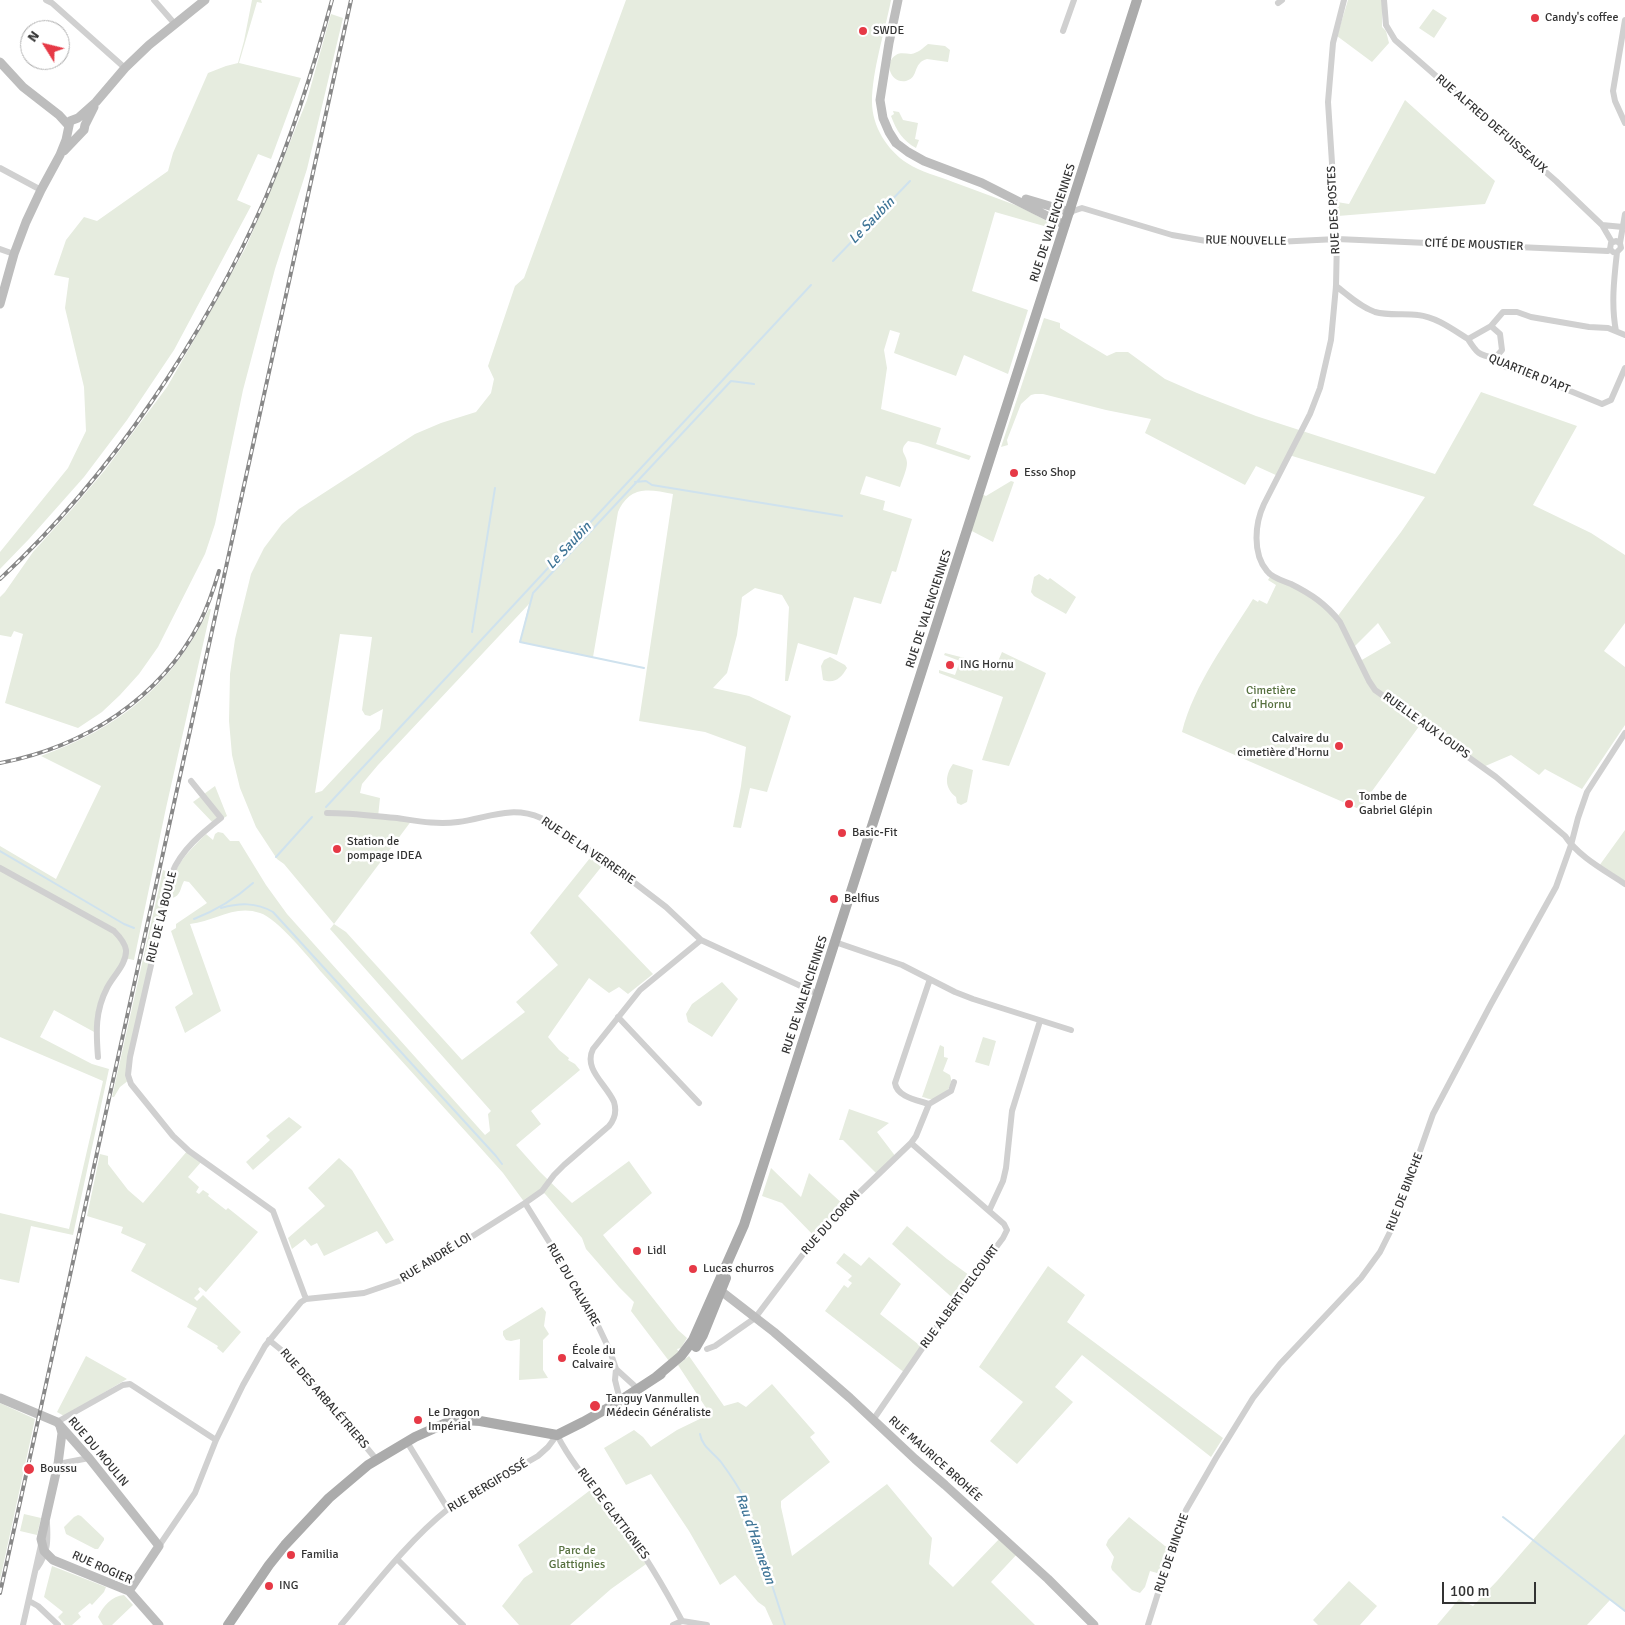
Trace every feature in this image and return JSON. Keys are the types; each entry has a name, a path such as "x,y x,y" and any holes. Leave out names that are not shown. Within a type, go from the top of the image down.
{"main road":[{"name":"RUE DE VALENCIENNES","path":"557,1435 583,1422 638,1389 683,1358 718,1290 744,1226 1137,0"},
{"path":"228,1625 269,1565 293,1536 338,1490 376,1459 431,1429 446,1423 464,1420 480,1421 557,1435"}],"street":[{"path":"46,0 52,3 125,68"},
{"path":"154,0 174,23"},
{"path":"0,304 14,254 26,222 60,155 72,123 96,102 125,68 149,45 204,0"},
{"path":"898,0 881,89 881,110 889,132 896,143 924,161 982,183 1065,225"},
{"path":"1063,30 1074,0"},
{"name":"RUE DES POSTES","path":"1295,444 1310,414 1324,371 1331,340 1336,286 1337,239 1328,102 1333,43 1344,0"},
{"name":"RUE ALFRED DEFUISSEAUX","path":"1384,0 1386,26 1395,40 1556,181 1602,225 1612,242"},
{"path":"1625,20 1613,91 1625,123"},
{"path":"0,62 23,87 59,115 72,123 83,121 85,125"},
{"path":"60,155 84,130 96,102"},
{"path":"72,123 72,133 79,134"},
{"path":"0,168 41,190"},
{"path":"1006,194 1070,212"},
{"name":"RUE NOUVELLE","path":"1070,212 1082,208 1172,235 1212,242 1256,243 1337,239"},
{"path":"1616,331 1613,315 1617,252 1620,251 1622,245 1625,214"},
{"path":"1602,225 1623,227"},
{"name":"CITÉ DE MOUSTIER","path":"1337,239 1609,250"},
{"path":"1617,252 1609,250 1612,242 1616,240 1622,245"},
{"path":"0,249 14,254"},
{"name":"QUARTIER D'APT","path":"1336,286 1362,305 1376,312 1417,315 1441,323 1468,339 1481,356 1495,358 1500,365 1602,404 1611,400 1625,368"},
{"path":"1468,339 1490,326 1503,312 1517,312 1531,317 1608,328 1625,335"},
{"path":"1600,328 1608,324 1613,315"},
{"path":"1490,326 1500,334 1502,350 1495,358"},
{"name":"RUELLE AUX LOUPS","path":"1295,444 1259,517 1257,548 1267,572 1317,599 1333,613 1340,622 1375,690 1496,778 1565,836 1580,853 1625,884"},
{"name":"RUE DE BINCHE","path":"1148,1625 1176,1533 1186,1510 1253,1398 1297,1344 1361,1278 1380,1252 1395,1222 1433,1114 1556,887 1587,792 1625,733"},
{"name":"RUE DE LA BOULE","path":"191,782 222,818 184,852 172,873 130,1057 129,1080 133,1088 158,1119 188,1150 273,1211 306,1299"},
{"name":"RUE DE LA VERRERIE","path":"328,813 443,823 469,820 503,812 529,812 606,861 666,907 701,940 818,994"},
{"path":"0,868 114,931 124,944 126,951 124,958 107,988 98,1015 96,1029 98,1057"},
{"name":"RUE ANDRÉ LOI","path":"306,1299 364,1293 398,1282 415,1274 542,1191 559,1170 609,1126 614,1119 616,1108 614,1102 589,1063 593,1049 640,990 701,940"},
{"path":"835,942 902,965 973,999 1071,1030"},
{"path":"930,979 894,1082 896,1088 902,1094 929,1104 951,1091 954,1082"},
{"path":"618,1017 699,1102"},
{"path":"990,1211 1003,1181 1012,1111 1040,1021"},
{"name":"RUE DU CORON","path":"755,1318 810,1245 835,1216 911,1143 916,1136 929,1104"},
{"name":"RUE ALBERT DELCOURT","path":"873,1420 943,1318 1007,1230 990,1211 911,1143"},
{"name":"RUE DU CALVAIRE","path":"525,1203 591,1311 610,1351 616,1369 615,1380 620,1400"},
{"name":"RUE MAURICE BROHÉE","path":"718,1290 827,1378 988,1523 1094,1625"},
{"path":"129,1591 196,1494 216,1440 242,1385 269,1340 301,1302 306,1299"},
{"path":"706,1349 715,1346 755,1318"},
{"name":"RUE DES ARBALÉTRIERS","path":"269,1340 285,1353 376,1459"},
{"name":"RUE DU CALVAIRE","path":"616,1369 638,1389"},
{"path":"24,1625 58,1464 62,1433 57,1422 123,1385 130,1384 216,1440"},
{"name":"RUE DU MOULIN","path":"0,1398 57,1422 89,1458 159,1546"},
{"name":"RUE BERGIFOSSÉ","path":"341,1625 397,1559 448,1509 538,1456 548,1448 557,1435"},
{"name":"RUE DE GLATTIGNIES","path":"557,1435 578,1469 626,1529 649,1562 682,1621"},
{"path":"407,1442 448,1509"},
{"path":"58,1464 89,1458"},
{"path":"37,1569 48,1558 46,1515"},
{"path":"41,1543 48,1558"},
{"name":"RUE ROGIER","path":"48,1558 129,1591 159,1625"},
{"path":"397,1559 464,1625"},
{"path":"29,1601 38,1606 58,1625"},
{"path":"673,1625 682,1621 707,1625"}],"green space":[{"path":"252,0 261,0 262,3 257,2 239,63 301,78 271,159 258,154 237,200 251,206 174,350 127,420 84,477 0,569 0,552 68,468 86,431 84,387 65,308 69,278 54,275 66,240 84,217 97,221 168,171 173,153 208,73 238,63"},
{"path":"626,0 891,0 876,64 872,102 875,120 887,144 900,158 918,169 1018,206 1052,224 1051,228 995,212 972,291 1028,310 1008,374 964,355 956,376 894,353 900,333 890,330 884,350 887,368 881,409 941,428 936,444 971,456 969,460 908,441 903,448 907,466 900,487 866,476 860,494 885,501 883,510 912,519 896,572 892,571 881,604 854,597 837,655 798,643 788,681 785,681 789,607 782,595 755,588 742,597 737,635 727,673 713,688 749,696 791,716 767,792 750,788 741,828 733,827 746,747 705,732 639,721 673,494 648,490 634,493 628,497 618,512 593,657 520,642 529,604 362,784 360,793 380,798 378,817 412,820 334,924 284,864 277,859 256,827 240,788 232,755 229,721 230,674 235,639 251,574 264,548 282,524 299,509 415,434 441,423 476,412 491,393 494,379 488,366 515,286 524,278","holes":["340,634 372,637 362,710 365,715 370,716 383,709 380,729 322,791 315,793"]},
{"path":"1348,0 1382,0 1382,27 1386,31 1389,43 1372,62 1337,36"},
{"path":"1433,9 1447,18 1434,38 1419,28"},
{"path":"331,14 343,18 307,169 275,269 243,390 215,524 205,554 158,647 139,674 102,712 78,728 5,703 23,634 14,631 11,637 0,635 0,597 33,552 105,470 167,387 213,307 246,247 272,187 307,100"},
{"path":"928,44 945,46 950,50 948,62 927,59 920,62 914,76 910,80 901,81 893,76 889,68 892,59 896,55 916,53"},
{"path":"1405,100 1495,181 1485,204 1338,216 1337,202 1349,204"},
{"path":"893,111 899,112 903,120 918,123 915,139 919,140 916,148 907,142 898,130 891,116 894,114"},
{"name":"Cimetière d'Hornu","path":"1044,318 1060,323 1060,328 1107,356 1116,352 1128,352 1165,379 1197,393 1256,416 1435,474 1481,392 1577,426 1533,505 1591,533 1625,555 1625,623 1604,651 1625,667 1625,725 1582,789 1545,769 1539,775 1511,755 1483,767 1420,725 1359,809 1182,732 1187,714 1203,680 1253,599 1267,604 1276,585 1268,580 1271,575 1308,593 1337,617 1425,497 1289,455 1278,476 1256,466 1245,485 1145,433 1151,419 1043,394 1031,395 1021,404 1007,440 1008,445 1001,447","holes":["1378,623 1391,643 1360,661 1353,648"]},
{"path":"1011,481 1014,482 993,542 968,529 979,493 986,496"},
{"path":"1039,574 1048,580 1050,578 1076,597 1066,614 1034,596 1031,592 1034,577"},
{"path":"209,609 211,609 134,960 124,958 107,987 96,1033 54,1010 40,1037 92,1064 109,1069 73,1235 31,1226 19,1283 0,1279 0,1213 69,1229 103,1081 0,1037 0,846 56,879 101,786 41,756 95,732 141,700 161,682 179,660 195,636"},
{"path":"1002,652 1046,673 1009,766 982,760 1003,697 939,673 939,670 955,675 960,661 944,655 945,653 996,666"},
{"path":"830,657 847,668 834,681 823,680 821,666 824,660"},
{"path":"953,764 973,770 967,802 961,805 957,803 956,797 949,790 947,781 948,773"},
{"path":"215,786 227,816 214,824 193,802"},
{"path":"1625,830 1625,884 1599,866"},
{"path":"218,832 223,833 230,841 239,841 266,885 287,914 485,1135 490,1131 488,1114 491,1111 330,929 334,924 346,932 462,1060 525,1012 516,1002 558,965 530,933 594,853 606,861 578,896 653,974 628,994 619,987 609,993 589,978 548,1037 569,1058 568,1060 580,1070 531,1111 541,1124 516,1145 572,1203 629,1161 652,1193 603,1235 678,1330 687,1338 681,1348 677,1349 681,1356 669,1361 631,1311 634,1302 586,1249 582,1238 546,1195 542,1191 525,1203 503,1173 477,1144 293,940 267,916 242,910 190,924 221,1011 185,1033 175,1007 193,994 171,931 176,928 176,924 207,903 189,882 184,881 179,894 172,898 171,888 176,870 186,855 206,834 213,840"},
{"path":"163,870 172,873 158,924 150,931 154,936 128,1065 129,1080 112,1097"},
{"path":"722,982 738,999 712,1037 688,1022 686,1014 692,1004"},
{"path":"983,1037 996,1041 989,1066 975,1062"},
{"path":"940,1045 944,1047 944,1057 948,1058 943,1071 950,1075 951,1084 946,1092 934,1099 922,1097"},
{"path":"849,1109 889,1123 877,1132 896,1157 878,1175 843,1140 839,1140"},
{"path":"289,1117 302,1127 253,1170 246,1162 270,1140 266,1136"},
{"path":"188,1150 202,1161 188,1177 199,1187 196,1192 199,1194 203,1190 226,1210 228,1208 258,1232 206,1292 200,1287 198,1289 200,1292 194,1298 197,1301 203,1295 241,1332 223,1353 217,1348 218,1346 187,1327 197,1308 131,1271 146,1244 121,1233 123,1227 87,1216 100,1154 108,1156 108,1164 128,1190 143,1203"},
{"path":"339,1158 352,1170 394,1240 386,1244 377,1231 324,1256 317,1243 311,1246 305,1239 292,1249 288,1238 325,1206 308,1188"},
{"path":"771,1168 801,1197 809,1173 845,1206 816,1238 782,1203 762,1196"},
{"path":"907,1226 973,1278 956,1301 892,1244"},
{"path":"844,1253 861,1266 869,1257 901,1284 880,1314 923,1348 905,1373 825,1311 844,1285 848,1288 852,1283 848,1280 852,1276 836,1263"},
{"path":"1048,1266 1085,1295 1067,1322 1223,1438 1211,1457 1082,1355 1055,1387 1073,1402 1017,1464 990,1441 1023,1402 979,1367"},
{"path":"542,1307 546,1312 544,1326 549,1334 543,1340 543,1370 548,1378 519,1380 520,1339 506,1340 503,1331"},
{"path":"86,1356 127,1379 64,1416 57,1412"},
{"path":"689,1356 724,1406 738,1402 746,1407 772,1384 815,1433 810,1437 830,1462 781,1501 792,1556 887,1484 932,1538 929,1564 953,1587 1002,1536 1019,1552 991,1582 1035,1625 773,1625 765,1607 758,1602 735,1575 720,1585 689,1531 651,1474 626,1485 604,1448 634,1430 651,1447 677,1430 710,1414 678,1365"},
{"path":"0,1403 35,1419 0,1580"},
{"path":"1625,1434 1625,1611 1610,1600 1587,1625 1437,1625 1459,1599 1473,1606"},
{"name":"Parc de Glattignies","path":"593,1488 649,1562 611,1589 570,1625 519,1625 502,1606 524,1578 533,1572 518,1545"},
{"path":"24,1514 41,1518 37,1535 20,1531"},
{"path":"78,1515 104,1538 98,1549 66,1534 64,1527"},
{"path":"1129,1517 1165,1546 1172,1549 1164,1575 1150,1571 1145,1587 1140,1593 1132,1590 1112,1570 1114,1557 1106,1545 1108,1540"},
{"path":"52,1566 106,1587 92,1605 90,1603 78,1613 81,1617 72,1625 65,1625 58,1617 63,1612 44,1597"},
{"path":"1349,1581 1377,1606 1360,1625 1318,1625 1313,1620"},
{"path":"124,1595 133,1605 112,1625 103,1625 98,1617 102,1609 108,1602"}],"waterway":[{"name":"Le Saubin","path":"833,261 910,181"},
{"name":"Le Saubin","path":"326,807 811,285"},
{"path":"644,668 520,642 533,593 731,381 754,384"},
{"path":"635,482 646,481 652,485 842,516"},
{"path":"472,632 495,488"},
{"path":"276,857 312,817"},
{"path":"0,851 124,924 134,928"},
{"path":"194,919 225,904 253,883"},
{"path":"221,908 247,904 260,906 273,912 502,1164"},
{"name":"Rau d'Hanneton","path":"700,1434 705,1446 721,1462 743,1496 785,1625"},
{"path":"1503,1517 1625,1611"}],"railway":[{"path":"0,579 41,539 117,450 152,402 214,301 242,249 276,173 302,100 332,0"},
{"path":"0,1593 351,0"},
{"path":"0,763 31,756 90,732 141,696 164,674 183,650 203,616 219,571"}],"place":[{"name":"Candy's coffee","path":"1535,18"},
{"name":"SWDE","path":"863,31"},
{"name":"Esso Shop","path":"1014,473"},
{"name":"ING Hornu","path":"950,665"},
{"name":"Calvaire du cimetière d'Hornu","path":"1339,746"},
{"name":"Tombe de Gabriel Glépin","path":"1349,804"},
{"name":"Basic-Fit","path":"842,833"},
{"name":"Station de pompage IDEA","path":"337,849"},
{"name":"Belfius","path":"834,899"},
{"name":"Lidl","path":"637,1251"},
{"name":"Lucas churros","path":"693,1269"},
{"name":"École du Calvaire","path":"562,1358"},
{"name":"Tanguy Vanmullen Médecin Généraliste","path":"595,1406"},
{"name":"Le Dragon Impérial","path":"418,1420"},
{"name":"Boussu","path":"29,1469"},
{"name":"Familia","path":"291,1555"},
{"name":"ING","path":"269,1586"}]}
